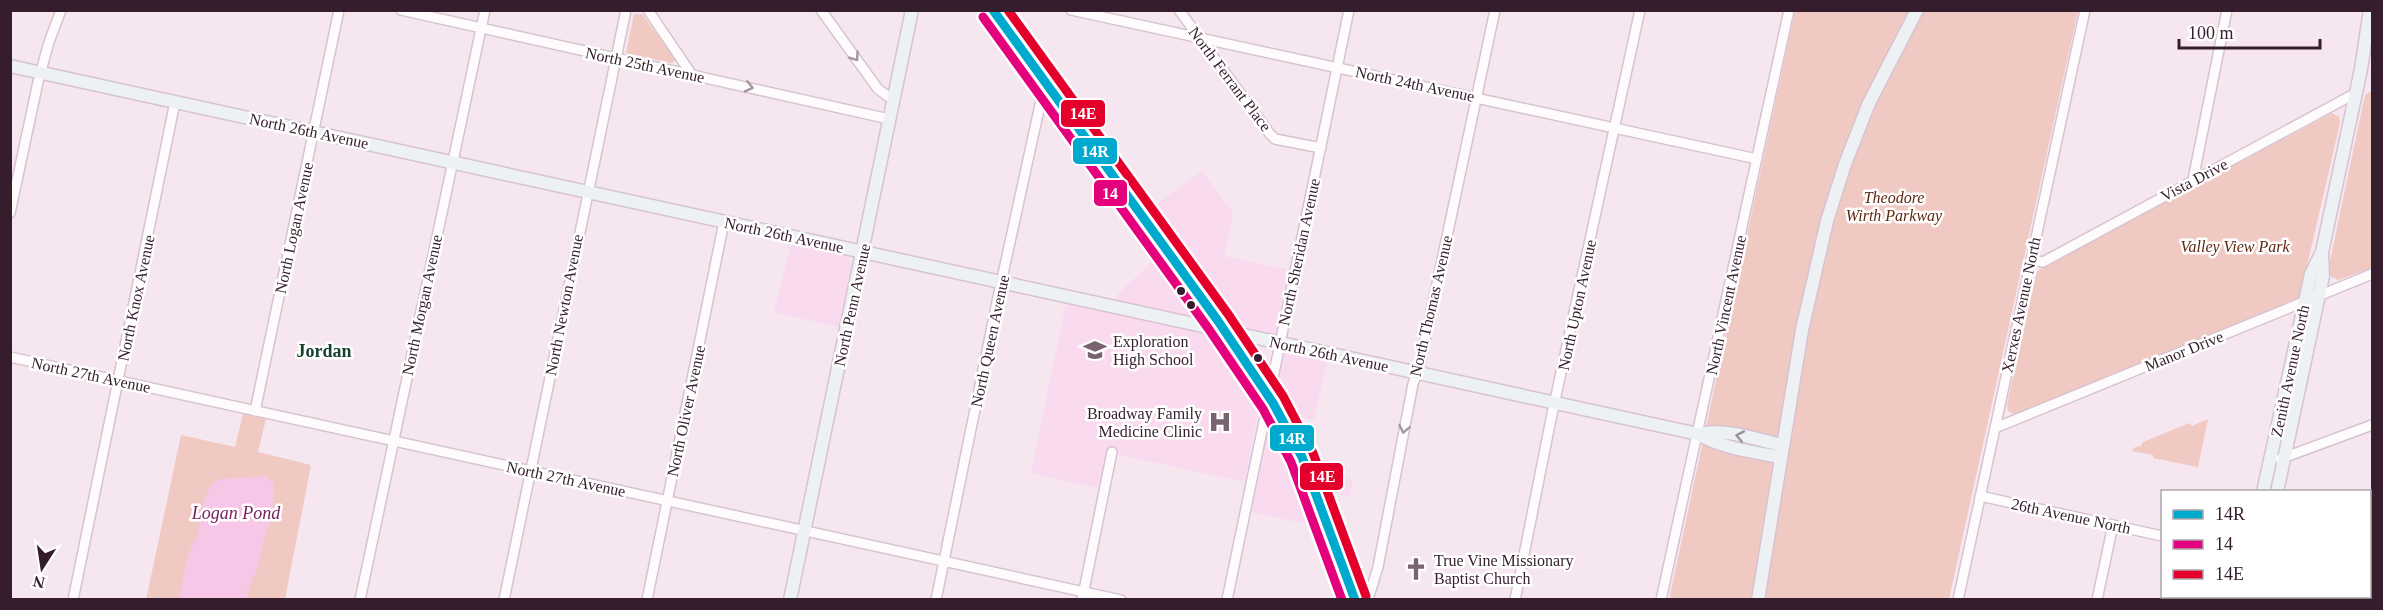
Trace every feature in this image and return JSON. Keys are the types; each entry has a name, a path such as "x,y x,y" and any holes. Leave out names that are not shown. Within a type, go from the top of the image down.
{"main road":[{"path":"993,10 1270,398 1302,457 1355,600"}],"street":[{"path":"10,213 41,72 61,10"},
{"name":"North Logan Avenue","path":"255,411 339,10"},
{"name":"North 25th Avenue","path":"401,10 890,119"},
{"name":"North Morgan Avenue","path":"360,600 485,10"},
{"name":"North Newton Avenue","path":"504,600 626,10"},
{"path":"648,10 692,75"},
{"path":"821,10 878,89 893,100"},
{"name":"North Penn Avenue","path":"790,600 912,10"},
{"name":"North 24th Avenue","path":"1071,10 1757,159"},
{"name":"North Ferrant Place","path":"1179,10 1197,38 1275,139 1321,148"},
{"name":"North Sheridan Avenue","path":"1227,600 1349,10"},
{"name":"North Thomas Avenue","path":"1365,600 1370,594 1378,567 1413,384 1496,10"},
{"name":"North Upton Avenue","path":"1515,600 1555,402 1640,10"},
{"name":"North Vincent Avenue","path":"1661,600 1789,10"},
{"path":"1758,600 1802,330 1827,221 1845,164 1869,103 1917,10"},
{"name":"Xerxes Avenue North","path":"1958,600 2085,10"},
{"path":"2193,180 2227,10"},
{"name":"Zenith Avenue North","path":"2277,490 2323,276 2322,252 2356,93 2370,10"},
{"name":"North 26th Avenue","path":"10,66 1488,389 1698,434 1718,432 1781,451"},
{"name":"North Queen Avenue","path":"936,600 1045,82"},
{"name":"Vista Drive","path":"2031,260 2043,262 2356,93"},
{"name":"North Knox Avenue","path":"73,600 175,102"},
{"name":"North Oliver Avenue","path":"646,600 724,222"},
{"name":"Zenith Avenue North","path":"2263,490 2311,274 2322,252"},
{"name":"Manor Drive","path":"1995,428 2373,274"},
{"name":"North 27th Avenue","path":"10,357 944,561 1082,595 1121,600"},
{"path":"2270,463 2373,424"},
{"path":"1082,595 1112,452"},
{"name":"26th Avenue North","path":"1980,496 2161,536"},
{"path":"2097,600 2113,525"}],"shaded area":[{"path":"1202,171 1233,213 1224,256 1289,270 1278,319 1280,328 1278,334 1273,337 1238,329 1151,208"},
{"path":"791,244 848,257 851,265 839,327 774,312"},
{"path":"1156,258 1196,312 1195,318 1116,303 1118,294"},
{"path":"1066,304 1211,335 1260,403 1244,482 1107,452 1098,488 1031,473"},
{"path":"1285,351 1327,360 1314,420 1296,416 1277,384"},
{"path":"1270,433 1277,434 1280,438 1316,526 1252,512 1266,438"},
{"path":"1323,473 1353,480 1350,496 1330,492"}],"green space":[{"name":"Theodore Wirth Parkway","path":"1795,11 2078,11 1949,599 1669,600"},
{"path":"634,14 642,14 676,60 672,63 626,53"},
{"path":"2372,91 2372,268 2338,280 2329,275 2329,266 2365,95"},
{"name":"Valley View Park","path":"2332,113 2339,117 2340,123 2298,298 2019,413 2013,414 2008,411 2007,404 2037,271"},
{"path":"243,414 266,419 258,452 311,465 285,599 146,600 181,435 235,447"},
{"path":"2208,419 2198,467 2153,458 2153,455 2132,451 2133,448 2141,446 2143,442 2190,423 2192,426"}],"water":[{"name":"Logan Pond","path":"266,476 274,483 273,514 247,599 179,599 188,554 198,535 203,501 210,487 219,479"}],"transit line":[{"name":"14R","path":"993,10 1218,321 1273,403 1302,457 1355,600"},
{"name":"14E","path":"1008,10 1228,314 1283,396 1313,453 1366,596"},
{"name":"14","path":"983,17 1208,328 1263,409 1291,462 1342,600"}],"place":[{"name":"Exploration High School","path":"1095,350"},
{"name":"Broadway Family Medicine Clinic","path":"1220,422"},
{"name":"True Vine Missionary Baptist Church","path":"1416,569"}],"district":[{"name":"Jordan","path":"324,351"}]}
